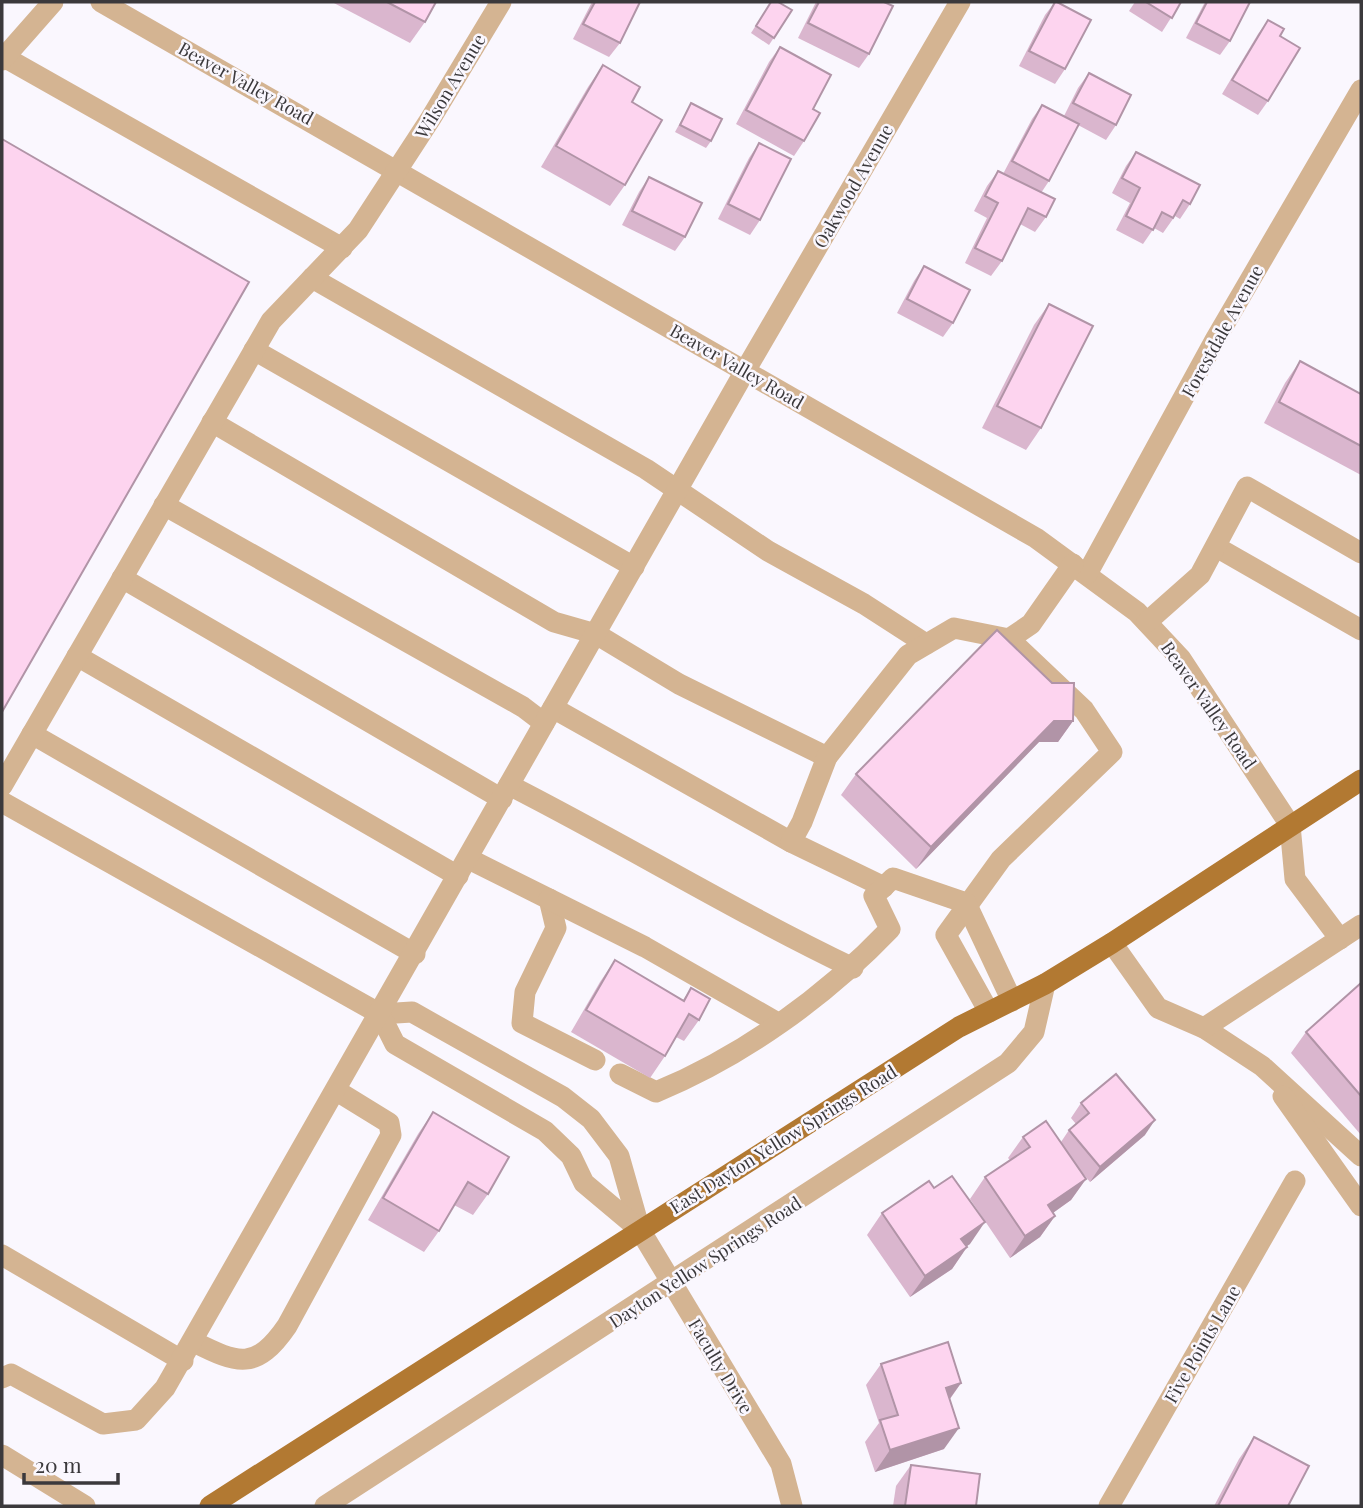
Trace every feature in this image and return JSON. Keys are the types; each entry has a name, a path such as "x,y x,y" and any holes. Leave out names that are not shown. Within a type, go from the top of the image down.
{"main road":[{"name":"East Dayton Yellow Springs Road","path":"210,1506 959,1027 1045,984 1112,943 1361,780"}],"street":[{"path":"53,2 3,59 342,248"},
{"name":"Beaver Valley Road","path":"101,2 1036,538 1147,622 1189,669 1290,825"},
{"name":"Wilson Avenue","path":"2,786 271,321 358,230 501,2"},
{"name":"Oakwood Avenue","path":"2,1378 10,1374 103,1424 136,1420 165,1388 337,1091 745,371 960,2"},
{"name":"Forestdale Avenue","path":"1009,639 1031,624 1080,569 1361,90"},
{"path":"312,278 646,469 676,492 926,644"},
{"path":"254,350 634,567"},
{"path":"212,422 554,622 596,634 679,684 827,757"},
{"path":"1147,622 1200,575 1217,548 1247,488 1361,553"},
{"path":"164,505 523,707 549,716 791,842 888,882 967,903"},
{"path":"1217,548 1361,629"},
{"path":"122,578 506,792 703,888 776,931 853,968"},
{"path":"791,842 802,822 827,757 908,655 954,628 1009,639 1084,710 1112,752 1001,859 946,935 989,1012"},
{"path":"77,656 463,867 549,900 645,947 778,1023"},
{"path":"32,734 415,954"},
{"path":"2,802 380,1014 412,1012 563,1097 591,1119 619,1156 640,1230"},
{"path":"1290,825 1294,879 1340,939"},
{"path":"620,1074 656,1092 695,1076 753,1042 853,968 890,929 874,897 888,882"},
{"path":"549,900 556,928 525,992 523,1023 595,1060"},
{"path":"967,903 1012,1001"},
{"path":"1204,1028 1361,925"},
{"path":"1112,943 1158,1008 1204,1028 1262,1066 1361,1156"},
{"name":"Dayton Yellow Springs Road","path":"325,1506 672,1284 1008,1063 1034,1032 1045,984"},
{"path":"380,1014 395,1044 545,1131 571,1156 584,1183 640,1230"},
{"path":"1262,1066 1361,1206"},
{"path":"2,1255 188,1352 242,1361 257,1357 275,1343 287,1326 391,1135 389,1123 337,1091"},
{"name":"Five Points Lane","path":"1109,1506 1295,1181"},
{"name":"Faculty Drive","path":"640,1230 781,1464 792,1506"},
{"path":"2,1455 85,1506"}],"building":[{"path":"387,2 436,2 425,22"},
{"path":"595,2 640,2 620,43 583,24"},
{"path":"771,2 778,2 792,10 774,38 756,26"},
{"path":"819,2 884,2 893,6 869,54 808,23"},
{"path":"1055,2 1091,20 1065,69 1029,51"},
{"path":"1146,2 1181,2 1172,18"},
{"path":"1207,2 1250,2 1230,41 1196,23"},
{"path":"1268,20 1284,29 1280,36 1300,48 1268,101 1232,80"},
{"path":"780,47 831,75 813,109 820,113 804,141 746,110"},
{"path":"603,65 640,87 632,102 662,120 625,185 556,146"},
{"path":"1089,73 1131,95 1116,125 1073,103"},
{"path":"691,103 722,119 711,141 680,125"},
{"path":"1042,105 1079,124 1049,181 1012,161"},
{"path":"2,139 249,282 2,712"},
{"path":"759,143 791,159 760,220 728,204"},
{"path":"1136,152 1200,185 1190,204 1183,200 1173,218 1162,212 1153,230 1126,216 1140,188 1122,178"},
{"path":"998,171 1055,199 1046,217 1028,208 1002,261 975,248 998,203 985,196"},
{"path":"649,177 702,203 685,237 632,211"},
{"path":"924,266 970,290 953,323 907,299"},
{"path":"1049,304 1093,326 1041,428 997,406"},
{"path":"1300,361 1361,394 1361,446 1279,402"},
{"path":"997,630 1052,683 1074,683 1073,721 1054,721 931,847 856,774"},
{"path":"615,960 684,1001 691,988 710,999 699,1020 689,1014 665,1056 586,1010"},
{"path":"1361,983 1361,1096 1306,1032"},
{"path":"1116,1074 1155,1120 1100,1167 1069,1130 1089,1113 1081,1103"},
{"path":"433,1112 509,1157 488,1194 468,1182 439,1231 383,1198"},
{"path":"1046,1121 1086,1179 1048,1205 1055,1216 1025,1236 985,1177 1030,1147 1023,1137"},
{"path":"952,1176 985,1222 961,1239 967,1247 925,1276 882,1213 929,1181 934,1188"},
{"path":"948,1342 961,1383 946,1388 959,1428 890,1450 880,1420 898,1415 881,1364"},
{"path":"1254,1437 1309,1466 1288,1506 1218,1506"},
{"path":"911,1465 980,1474 976,1506 905,1506"}]}
